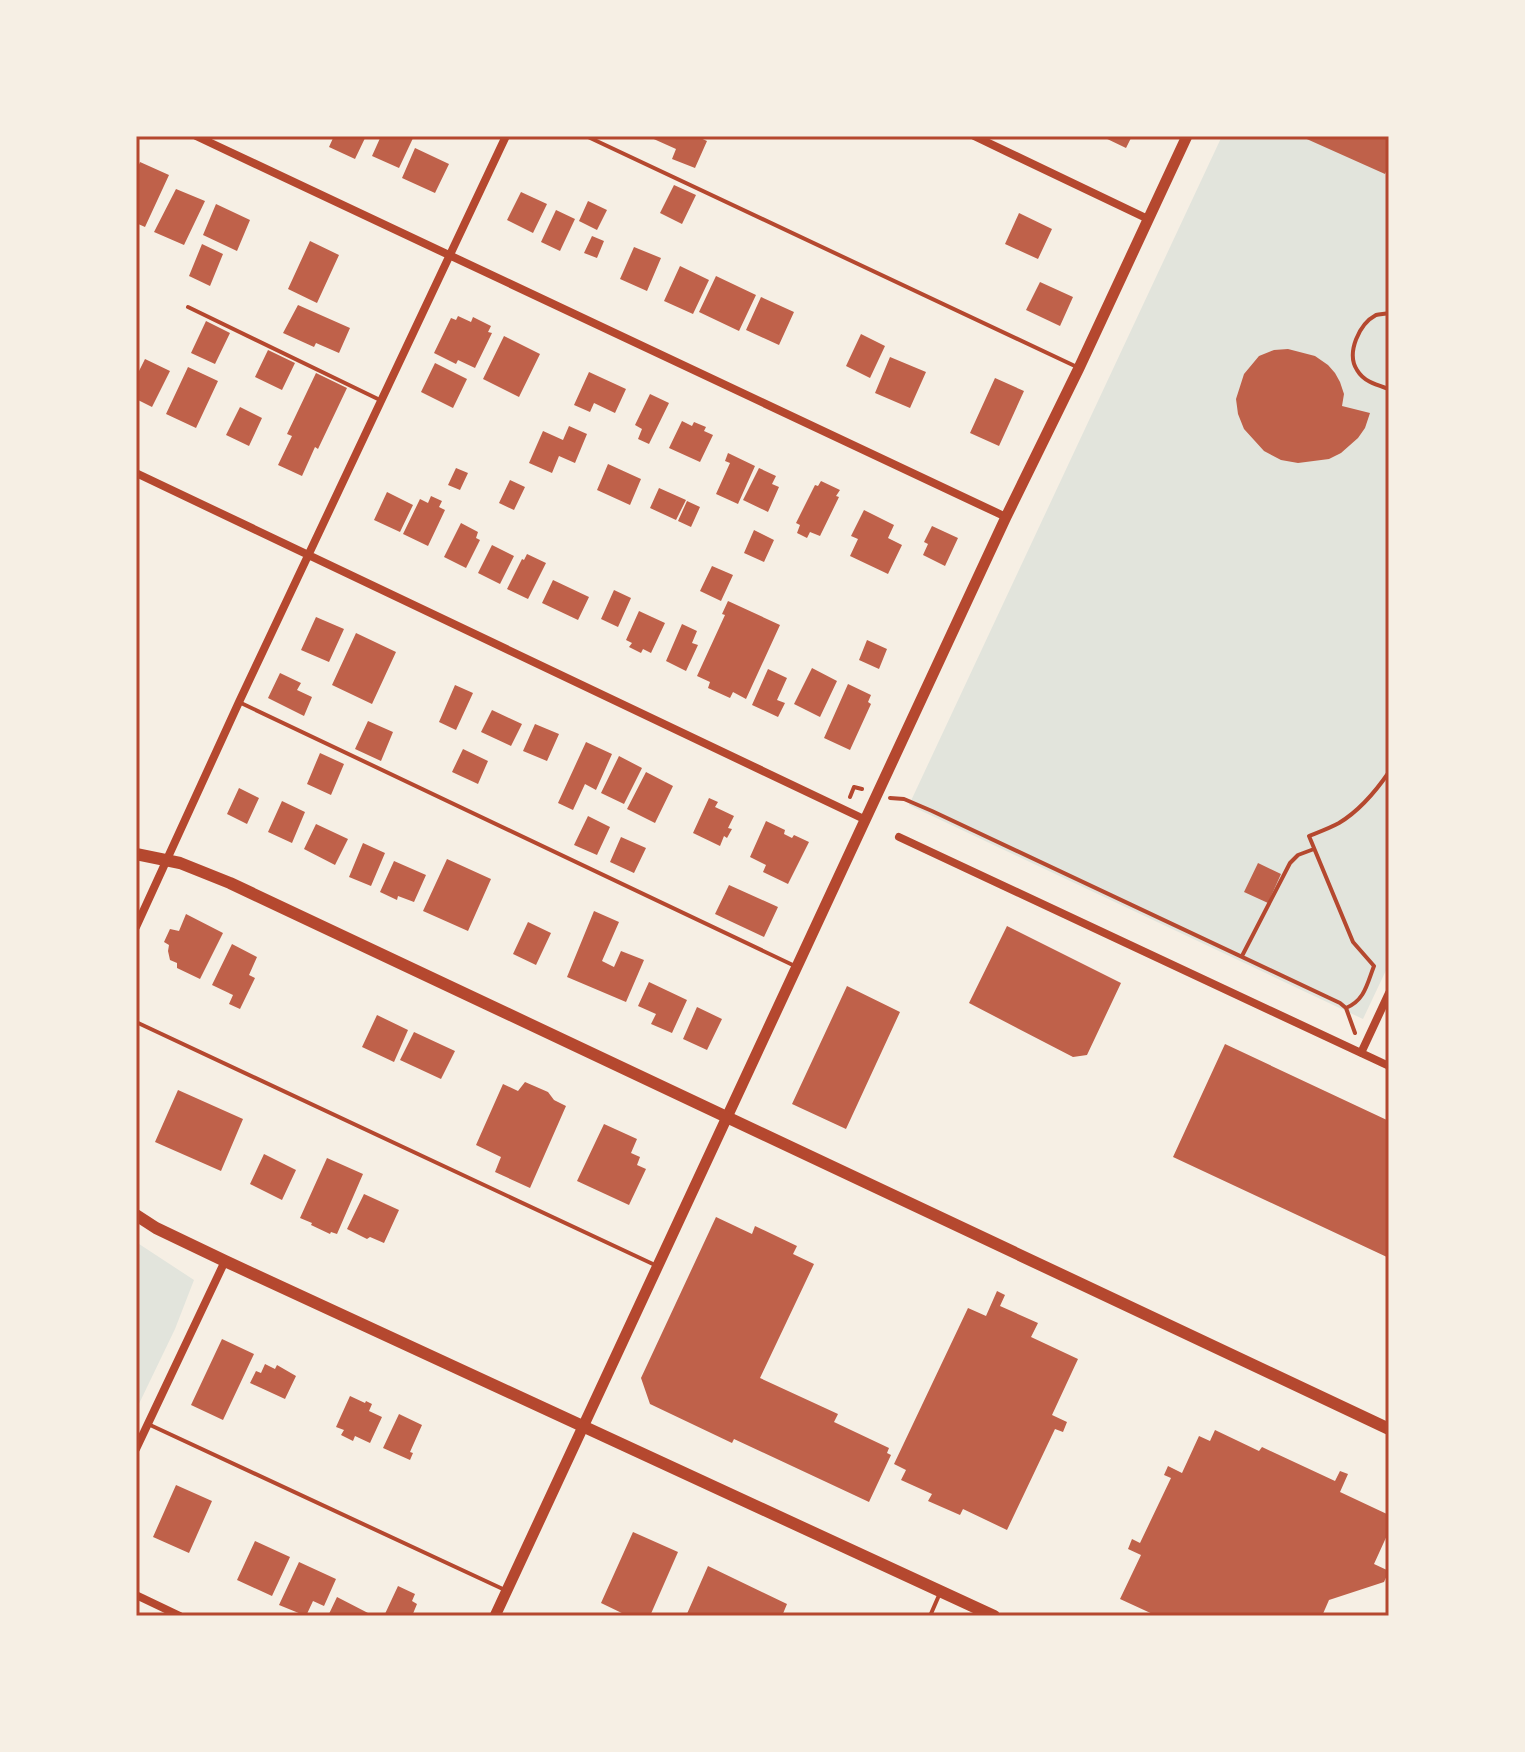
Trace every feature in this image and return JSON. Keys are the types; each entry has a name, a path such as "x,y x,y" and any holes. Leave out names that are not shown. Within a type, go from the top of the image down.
{"main road":[{"path":"136,854 168,860 230,883 1389,1429"},
{"path":"136,1215 225,1261 994,1616"}],"street":[{"path":"196,136 1006,517"},
{"path":"136,927 506,136"},
{"path":"974,136 1148,219"},
{"path":"495,1616 1006,517 1187,136"},
{"path":"136,473 866,820"},
{"path":"899,837 1389,1066"},
{"path":"1361,1053 1389,993"},
{"path":"136,1449 225,1261"},
{"path":"136,1595 180,1616"}],"lane":[{"path":"586,136 1079,368"},
{"path":"188,307 382,401"},
{"path":"1389,313 1376,315 1358,333 1352,352 1355,369 1368,382 1389,389"},
{"path":"239,702 798,967"},
{"path":"136,1022 658,1267"},
{"path":"148,1424 507,1591"},
{"path":"930,1616 940,1591"}],"path":[{"path":"1346,1008 1361,999 1374,966 1353,942 1309,836 1340,822 1380,787 1389,772"},
{"path":"893,799 904,799 932,811 1340,1003 1350,1017"},
{"path":"1242,957 1290,863 1298,855 1314,849"}],"shaded area":[{"path":"1222,136 1389,136 1389,964 1363,1019 909,805"},
{"path":"136,1242 194,1280 175,1329 136,1410"}],"building":[{"path":"334,136 366,136 355,159 329,147"},
{"path":"381,136 414,136 399,168 372,156"},
{"path":"647,136 696,136 707,141 695,168 672,159 676,149"},
{"path":"1101,136 1132,136 1126,148"},
{"path":"1300,136 1389,136 1389,165 1385,174"},
{"path":"415,148 449,164 435,193 402,178"},
{"path":"140,162 169,175 145,227 136,223 136,172"},
{"path":"674,185 696,195 682,224 660,213"},
{"path":"176,189 205,201 184,245 154,232"},
{"path":"521,192 547,204 533,233 507,220"},
{"path":"588,201 607,210 597,230 579,221"},
{"path":"216,204 250,220 237,251 203,235"},
{"path":"556,210 575,219 560,251 541,242"},
{"path":"1019,213 1052,229 1038,259 1005,244"},
{"path":"592,236 604,241 597,258 584,253"},
{"path":"310,241 339,255 317,303 288,289"},
{"path":"202,244 223,254 210,286 189,276"},
{"path":"634,247 661,258 647,291 620,279"},
{"path":"680,266 709,280 693,314 664,301"},
{"path":"716,276 756,295 739,331 699,312"},
{"path":"1040,282 1073,297 1060,326 1026,310"},
{"path":"761,297 794,312 779,345 746,330"},
{"path":"298,305 350,328 339,353 316,343 314,347 283,333"},
{"path":"458,316 471,322 473,317 491,326 488,332 492,333 475,368 458,360 456,364 434,353 451,318 456,320"},
{"path":"206,321 230,333 215,364 191,353"},
{"path":"861,334 885,346 870,378 846,366"},
{"path":"504,336 540,354 519,397 483,379"},
{"path":"1288,349 1315,356 1328,365 1340,382 1344,394 1342,406 1370,413 1358,438 1329,459 1298,463 1281,460 1264,451 1244,429 1238,414 1236,399 1244,374 1259,356"},
{"path":"268,350 295,363 282,390 255,377"},
{"path":"890,357 926,372 910,408 875,393"},
{"path":"145,359 170,371 152,407 136,399 136,369 139,371"},
{"path":"435,363 467,379 453,408 421,392"},
{"path":"188,367 218,381 196,428 166,414"},
{"path":"589,372 626,389 615,413 594,403 590,412 574,405"},
{"path":"316,373 347,388 302,476 278,465 292,436 287,434"},
{"path":"995,378 1024,391 999,446 970,433"},
{"path":"650,394 669,403 649,444 638,439 642,429 635,425"},
{"path":"240,407 262,418 249,446 226,435"},
{"path":"682,421 692,426 694,422 706,427 704,431 713,435 700,462 669,448"},
{"path":"569,426 587,434 575,463 559,456 552,473 529,463 543,431 563,440"},
{"path":"728,453 755,466 738,504 716,494 730,463 725,461"},
{"path":"608,464 641,479 630,505 597,490"},
{"path":"456,468 468,473 460,490 448,485"},
{"path":"759,468 776,476 772,484 779,487 768,512 743,500"},
{"path":"510,480 525,487 514,510 499,503"},
{"path":"821,481 840,490 836,496 839,497 820,536 810,532 807,538 797,533 800,525 796,523 815,485 818,486"},
{"path":"659,488 686,500 676,520 650,508"},
{"path":"387,492 413,505 400,532 374,520"},
{"path":"431,496 442,501 439,507 445,510 428,546 403,534 420,499 428,503"},
{"path":"687,501 700,507 691,527 678,521"},
{"path":"864,510 894,525 888,538 902,545 888,574 850,556 858,539 851,536"},
{"path":"461,523 478,532 476,538 480,540 466,568 444,557"},
{"path":"932,526 958,538 945,566 923,555 928,544 924,542"},
{"path":"754,530 774,540 764,562 744,553"},
{"path":"492,545 514,556 500,584 478,573"},
{"path":"527,554 546,563 528,599 507,589"},
{"path":"712,566 733,575 721,601 700,591"},
{"path":"553,580 589,597 578,620 542,603"},
{"path":"614,590 631,598 618,627 601,619"},
{"path":"728,601 780,625 746,699 733,692 730,698 708,688 710,682 697,676 725,615 722,614"},
{"path":"639,611 665,623 651,653 643,649 641,653 629,647 632,643 626,640"},
{"path":"316,617 344,629 329,662 301,650"},
{"path":"682,624 697,631 692,643 698,645 686,671 666,661"},
{"path":"356,633 396,652 372,704 332,685"},
{"path":"867,640 887,649 879,669 859,660"},
{"path":"812,668 837,681 820,717 794,704"},
{"path":"768,669 787,678 777,700 785,703 778,717 752,705"},
{"path":"280,673 301,683 297,690 312,697 304,716 268,698"},
{"path":"848,684 871,695 868,702 871,704 850,750 824,738"},
{"path":"455,685 473,693 456,730 439,722"},
{"path":"492,710 522,724 511,746 481,732"},
{"path":"368,721 393,732 381,761 355,749"},
{"path":"535,724 559,734 547,761 523,751"},
{"path":"586,742 612,754 596,790 585,784 573,810 558,803"},
{"path":"463,749 488,761 478,784 452,772"},
{"path":"320,753 344,764 331,795 307,784"},
{"path":"619,756 642,768 624,804 601,793"},
{"path":"646,772 673,786 655,823 627,809"},
{"path":"239,788 259,798 247,824 227,814"},
{"path":"709,798 718,802 715,807 734,816 728,828 732,829 727,838 724,836 720,846 693,833"},
{"path":"282,801 305,812 292,843 268,832"},
{"path":"588,816 610,827 597,855 574,845"},
{"path":"766,821 785,830 784,834 792,838 794,835 809,842 788,884 763,872 766,865 750,857"},
{"path":"316,824 348,839 335,865 304,849"},
{"path":"621,837 646,848 634,873 610,862"},
{"path":"363,843 385,853 371,886 349,877"},
{"path":"447,859 491,879 468,931 423,911"},
{"path":"394,861 426,875 414,902 398,896 397,900 380,892"},
{"path":"1258,863 1281,874 1268,903 1244,892"},
{"path":"729,885 778,907 764,937 715,914"},
{"path":"594,911 619,922 602,961 614,967 621,951 644,960 626,1002 567,977"},
{"path":"186,914 223,933 200,979 177,968 177,963 170,960 169,945 164,942 170,929 179,931"},
{"path":"528,922 551,933 536,965 513,954"},
{"path":"1007,926 1121,983 1087,1055 1073,1057 969,1003"},
{"path":"232,944 257,957 249,975 255,978 240,1009 229,1004 233,995 212,985"},
{"path":"649,982 687,1000 672,1033 651,1024 656,1014 638,1006"},
{"path":"847,986 900,1012 846,1129 792,1104"},
{"path":"697,1007 722,1019 707,1050 683,1039"},
{"path":"377,1015 408,1030 394,1062 362,1047"},
{"path":"414,1032 455,1051 441,1079 400,1060"},
{"path":"1225,1044 1389,1121 1389,1258 1173,1157"},
{"path":"525,1082 548,1092 554,1100 566,1106 530,1188 495,1172 501,1157 476,1145 503,1084 518,1091"},
{"path":"178,1090 243,1119 221,1171 155,1142"},
{"path":"604,1124 637,1139 631,1153 640,1157 637,1165 646,1169 629,1205 577,1181"},
{"path":"264,1154 296,1170 282,1200 250,1184"},
{"path":"327,1158 363,1174 337,1234 330,1234 300,1218"},
{"path":"364,1194 399,1210 384,1243 347,1229"},
{"path":"716,1217 752,1234 755,1226 797,1246 793,1254 814,1264 760,1378 838,1414 834,1422 889,1448 887,1453 891,1455 869,1502 650,1404 641,1378"},
{"path":"997,1291 1005,1295 1000,1306 1038,1323 1031,1337 1078,1359 1052,1415 1067,1422 1063,1432 1055,1429 1007,1530 963,1509 960,1515 928,1501 932,1494 901,1480 906,1470 894,1464 968,1308 986,1316"},
{"path":"222,1339 254,1354 223,1420 191,1405"},
{"path":"265,1364 275,1369 277,1365 296,1376 285,1399 250,1383 256,1371 261,1373"},
{"path":"350,1396 372,1404 369,1411 382,1417 370,1443 355,1436 353,1441 341,1435 344,1430 336,1427"},
{"path":"399,1414 422,1425 410,1452 413,1453 410,1460 383,1448"},
{"path":"1215,1430 1259,1451 1262,1447 1335,1481 1340,1471 1348,1474 1340,1492 1389,1515 1389,1531 1374,1564 1389,1571 1384,1582 1329,1600 1322,1616 1157,1616 1120,1599 1141,1555 1128,1549 1132,1539 1140,1543 1171,1478 1164,1475 1168,1466 1182,1473 1199,1436 1210,1441"},
{"path":"176,1485 212,1501 189,1553 153,1537"},
{"path":"633,1532 678,1552 650,1616 628,1616 601,1603"},
{"path":"255,1541 290,1557 272,1596 237,1580"},
{"path":"299,1562 336,1579 324,1606 313,1601 306,1616 279,1605"},
{"path":"708,1566 787,1604 782,1616 686,1616"},
{"path":"398,1586 415,1594 412,1601 417,1604 412,1616 384,1616"},
{"path":"337,1597 368,1613 367,1616 328,1616"}]}
